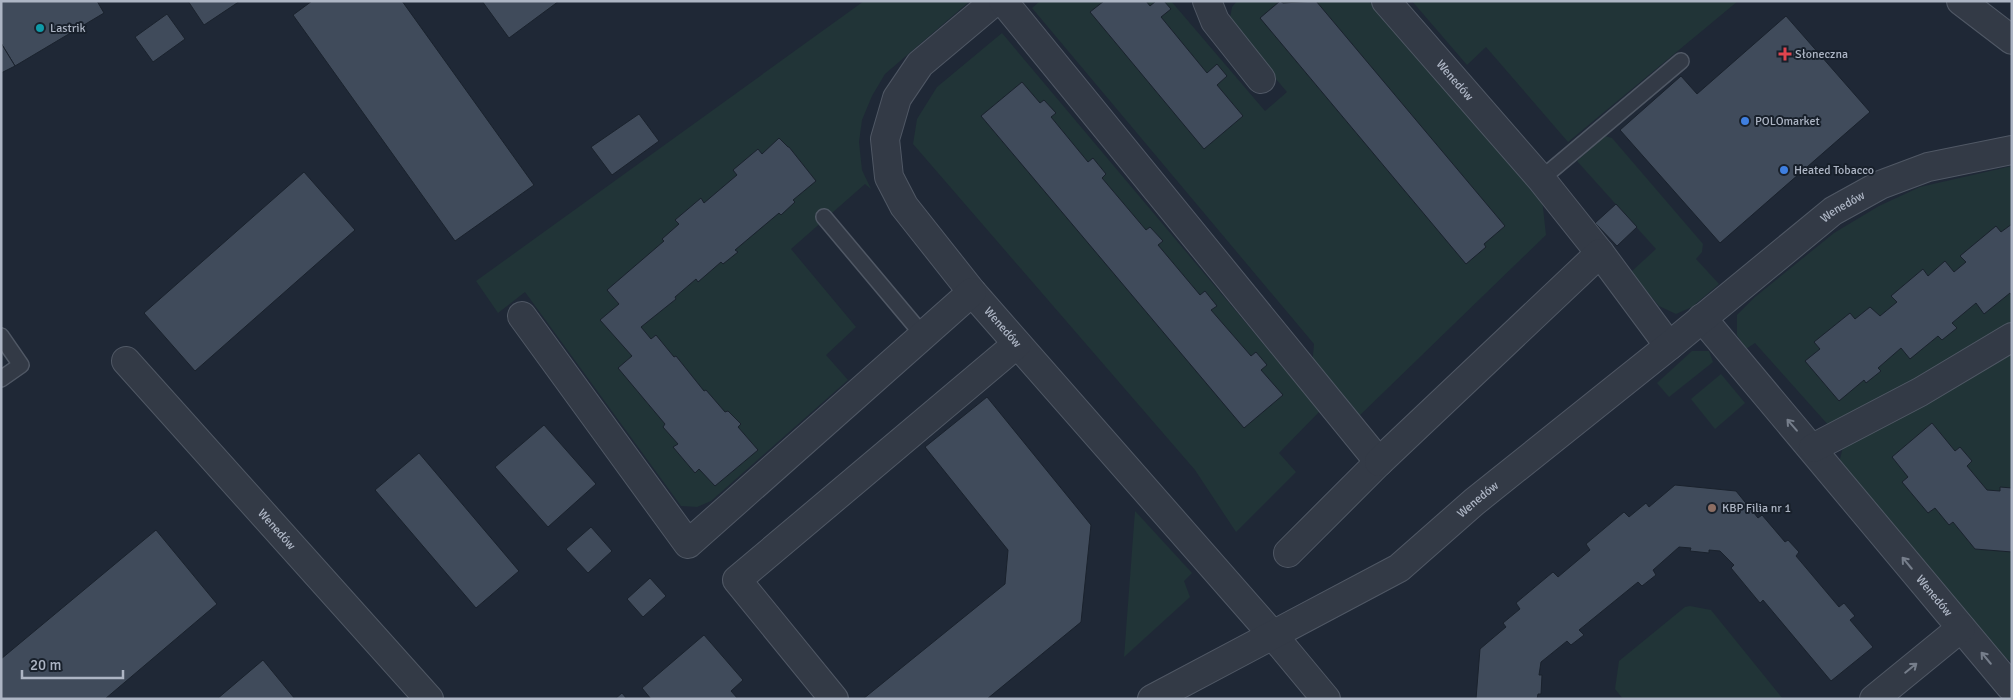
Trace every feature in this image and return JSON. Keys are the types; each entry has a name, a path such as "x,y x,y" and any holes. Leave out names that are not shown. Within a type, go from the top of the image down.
{"street":[{"name":"Wenedów","path":"994,1 920,64 897,98 885,139 889,177 904,206 972,292 1272,634 1326,699"},
{"path":"1003,1 1380,462"},
{"path":"1207,1 1215,21 1261,79"},
{"name":"Wenedów","path":"1386,1 1571,214 1669,346"},
{"path":"1961,1 2012,40"},
{"name":"Wenedów","path":"1152,699 1399,568 1474,502 1669,346 1833,211 1880,185 1928,167 2012,150"},
{"path":"1288,553 1380,462 1600,253"},
{"path":"522,316 688,544 972,292"},
{"name":"Wenedów","path":"1702,318 1813,448 1961,628 2007,689"},
{"path":"1813,448 1920,392 2012,337"},
{"path":"834,699 736,580 1017,344"},
{"name":"Wenedów","path":"126,361 429,699"},
{"name":"Wenedów","path":"1874,699 1961,628"}],"lane":[{"path":"1540,179 1681,61"},
{"path":"824,218 923,335"},
{"path":"1,336 21,366 1,379"}],"green space":[{"path":"864,1 970,1 885,74 872,96 862,120 859,142 862,170 871,189 865,184 791,249 856,327 826,355 848,380 711,501 697,507 681,506 525,292 498,313 476,281"},
{"path":"1040,1 1171,1 1265,111 1287,92 1229,24 1232,7 1237,1 1369,1 1542,199 1546,235 1356,419 1312,367 1314,344 1032,8"},
{"path":"1412,1 1738,1 1568,142 1486,47 1467,65"},
{"path":"1002,33 1320,411 1279,453 1296,472 1236,532 1195,470 913,144 917,119 937,87"},
{"path":"1605,136 1612,138 1703,244 1702,252 1696,259 1719,284 1692,307 1676,314 1659,306 1631,272 1656,249 1577,161"},
{"path":"2012,166 2012,662 1998,653 1839,463 1843,447 1830,427 1755,343 1746,349 1737,335 1737,315 1755,297 1834,233 1879,206 1920,187"},
{"path":"1692,351 1709,351 1713,362 1669,397 1657,383"},
{"path":"1721,374 1745,403 1715,429 1691,399"},
{"path":"1135,511 1192,573 1184,581 1190,597 1124,657"},
{"path":"1690,606 1711,610 1783,699 1623,699 1615,689 1619,661 1685,607"}],"building":[{"name":"Lastrik","path":"1,1 97,1 104,13 15,66 1,43"},
{"path":"188,1 240,1 204,25"},
{"path":"312,1 402,1 534,185 455,241 293,15"},
{"path":"482,1 559,1 509,38"},
{"path":"1104,1 1146,1 1150,6 1156,1 1164,1 1171,9 1161,17 1207,73 1217,64 1227,76 1217,85 1243,116 1204,149 1090,12"},
{"path":"1280,1 1283,3 1316,1 1505,226 1484,244 1486,247 1466,264 1260,18"},
{"path":"167,14 185,39 153,62 135,37"},
{"name":"POLOmarket","path":"1786,16 1870,112 1720,243 1620,130 1681,76 1697,94"},
{"path":"1,43 15,66 1,73"},
{"path":"1022,82 1040,103 1044,100 1056,113 1051,117 1088,162 1093,158 1106,174 1102,178 1146,230 1150,227 1163,241 1158,245 1200,295 1205,291 1217,306 1211,310 1251,356 1256,352 1267,365 1261,370 1283,395 1244,428 981,116"},
{"path":"639,114 659,141 612,175 591,147"},
{"path":"779,138 789,147 816,181 793,200 795,202 781,215 779,213 735,250 738,252 723,264 721,262 698,282 696,279 675,297 676,299 641,327 651,339 656,335 674,357 676,356 704,391 706,390 725,412 728,411 741,424 738,427 758,450 715,486 699,469 695,473 673,447 678,444 663,427 665,424 618,368 632,356 600,320 619,304 607,290 664,241 662,239 679,224 675,220 701,198 704,203 737,175 733,170 758,149 762,154"},
{"path":"304,172 355,230 195,371 144,313"},
{"path":"1616,204 1637,227 1617,246 1595,223"},
{"path":"2012,224 2012,296 2010,293 1984,314 1976,303 1952,323 1957,328 1942,340 1938,336 1910,359 1901,348 1878,368 1881,371 1866,383 1864,380 1839,401 1805,361 1820,349 1814,342 1850,313 1855,319 1870,307 1880,316 1897,302 1891,296 1923,269 1928,276 1945,261 1954,272 1966,262 1960,256 1996,226 2001,232"},
{"path":"987,397 1091,525 1081,622 987,699 863,699 1005,584 1008,550 925,447"},
{"path":"1932,423 1955,451 1960,447 1972,461 1967,466 1987,490 2000,491 2000,487 2012,488 2012,552 1975,549 1953,522 1949,525 1935,508 1928,513 1902,482 1908,477 1892,457"},
{"path":"544,425 596,484 548,527 495,467"},
{"path":"419,453 519,571 476,608 375,490"},
{"path":"1675,485 1736,491 1758,518 1762,515 1785,542 1788,540 1799,552 1796,556 1839,607 1844,603 1855,616 1850,620 1873,647 1831,681 1763,600 1760,603 1731,568 1734,565 1720,551 1709,550 1709,553 1690,551 1691,548 1679,547 1653,570 1656,575 1642,586 1638,582 1579,630 1584,635 1571,645 1567,641 1541,662 1539,675 1542,675 1541,694 1538,694 1537,699 1476,699 1480,649 1506,627 1503,623 1520,609 1516,603 1553,572 1558,577 1590,550 1586,544 1624,512 1629,517 1646,503 1649,507"},
{"path":"591,527 612,551 588,573 566,549"},
{"path":"156,530 217,604 105,699 1,699 1,659"},
{"path":"650,578 666,596 643,617 627,599"},
{"path":"704,635 743,680 731,691 738,699 651,699 642,688"},
{"path":"263,660 295,699 217,699"},
{"path":"622,693 627,699 615,699"}],"place":[{"name":"Lastrik","path":"40,28"},
{"name":"Słoneczna","path":"1785,54"},
{"name":"POLOmarket","path":"1745,121"},
{"name":"Heated Tobacco","path":"1784,170"},
{"name":"KBP Filia nr 1","path":"1712,508"}]}
